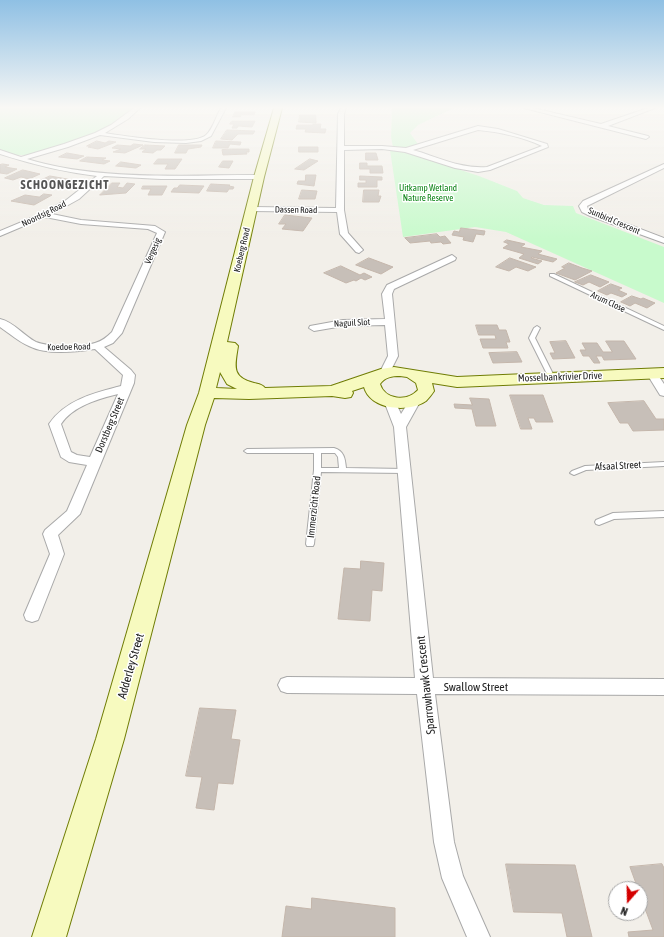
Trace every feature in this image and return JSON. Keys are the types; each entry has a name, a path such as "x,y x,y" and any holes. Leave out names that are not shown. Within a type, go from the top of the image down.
{"main road":[{"name":"Koeberg Road","path":"207,393 266,152"},
{"path":"225,320 232,324 226,369 229,377 239,384 249,387 285,393"},
{"name":"Mosselbankrivier Drive","path":"332,391 394,372 409,373 457,382 658,374"},
{"path":"409,373 424,383 426,391 419,397"},
{"path":"380,376 372,384 372,387 377,394 385,399"},
{"name":"Mosselbankrivier Drive","path":"207,393 285,393 332,391 400,402 419,397 457,382"},
{"name":"Adderley Street","path":"49,937 110,739 196,425 207,393"}],"street":[{"path":"0,152 19,159 58,168 102,174 185,177 259,177"},
{"path":"19,159 42,152"},
{"path":"341,152 340,210 344,234 359,250"},
{"path":"412,152 465,168 478,170 488,169 533,152"},
{"name":"Sunbird Crescent","path":"664,166 586,202 583,206 586,210 593,214 664,241"},
{"name":"Noordsig Road","path":"0,234 45,215 77,196 102,174"},
{"name":"Dassen Road","path":"252,209 340,210"},
{"name":"Vergesig","path":"45,215 81,222 155,228 161,232 117,333 110,341 97,346"},
{"path":"380,376 393,356 387,294 390,288 452,258"},
{"name":"Koedoe Road","path":"0,322 40,348 84,348 97,346"},
{"name":"Naguil Slot","path":"314,328 346,322 390,322"},
{"name":"Dorstberg Street","path":"32,615 57,554 50,534 73,514 129,379 127,372 97,346"},
{"path":"393,356 409,373"},
{"path":"658,374 664,393"},
{"name":"Dorstberg Street","path":"94,462 74,459 65,454 55,427 56,420 65,411 84,402 126,388"},
{"path":"400,427 419,397"},
{"name":"Sparrowhawk Crescent","path":"385,399 400,427 425,687 447,860 458,890 479,937"},
{"name":"Swallow Street","path":"287,685 425,687 664,687"}],"lane":[{"name":"Arum Close","path":"552,275 664,328"},
{"path":"537,328 532,338 552,378"},
{"path":"247,451 332,450 340,453 342,456 343,470"},
{"name":"Immerzicht Road","path":"310,544 318,470 317,451"},
{"name":"Afsaal Street","path":"574,473 585,468 664,464"},
{"name":"Immerzicht Road","path":"318,470 405,471"},
{"path":"599,522 613,516 664,514"}],"green space":[{"path":"5,152 40,152 29,155 14,155"},
{"name":"Uitkamp Wetland Nature Reserve","path":"390,152 409,153 479,176 517,191 523,198 544,205 573,206 576,213 664,247 664,303 506,232 475,227 403,237"}],"building":[{"path":"114,152 128,152 125,153"},
{"path":"176,152 187,152 186,153 175,153"},
{"path":"222,152 249,152 246,152 247,154 223,155"},
{"path":"67,153 84,156 77,159 59,157"},
{"path":"366,153 376,153 378,160 366,160"},
{"path":"87,157 106,158 102,160 110,161 104,164 80,161"},
{"path":"158,159 182,159 175,169 165,169 168,164 154,164"},
{"path":"310,159 318,161 304,170 295,169"},
{"path":"223,161 233,161 229,168 219,167"},
{"path":"121,162 141,165 136,168 116,166"},
{"path":"360,163 367,163 367,166 382,166 383,173 370,173 370,169 360,169"},
{"path":"0,165 9,165 5,167 17,169 7,174 0,173"},
{"path":"23,170 40,174 29,179 21,177 13,180 5,178"},
{"path":"306,175 316,175 314,186 297,184 298,181 305,181"},
{"path":"50,176 73,180 56,188 33,184"},
{"path":"360,176 382,177 382,180 377,180 377,187 358,187 358,183 366,183 366,180 360,180"},
{"path":"112,183 120,183 117,187 123,188 127,183 135,184 126,193 100,195"},
{"path":"211,184 230,185 229,186 234,187 233,189 229,189 227,192 207,191"},
{"path":"180,185 204,186 199,193 171,192 174,188 177,188"},
{"path":"143,186 167,186 162,195 148,195 151,189 142,189"},
{"path":"302,190 317,191 315,199 299,199"},
{"path":"364,190 379,190 378,196 381,196 379,202 363,202"},
{"path":"44,194 52,195 34,205 11,201 25,195 39,197"},
{"path":"285,215 312,218 303,231 282,229 286,224 279,224"},
{"path":"461,228 485,231 484,235 476,234 473,242 463,240 464,237 452,235 454,231 459,232"},
{"path":"437,234 440,237 445,236 451,243 431,243 430,241 410,243 405,238"},
{"path":"507,240 525,244 521,247 542,251 538,254 557,259 553,262 531,258 542,261 538,264 519,258 524,254 503,248 509,244 504,242"},
{"path":"369,258 393,267 381,274 356,265"},
{"path":"510,258 536,267 528,271 516,267 509,271 496,267"},
{"path":"569,263 592,271 575,280 556,273 565,268 562,267"},
{"path":"341,266 360,275 364,273 372,277 365,280 361,278 356,281 354,280 346,283 324,273"},
{"path":"591,275 609,282 600,287 589,282 583,285 575,282"},
{"path":"611,284 622,288 618,290 627,294 622,297 611,293 607,295 598,291"},
{"path":"632,296 641,299 643,298 655,303 647,308 635,303 630,306 621,302"},
{"path":"476,325 497,325 499,330 506,330 510,342 506,342 508,348 483,348 480,339 496,339 495,335 479,335"},
{"path":"566,341 575,358 553,359 550,353 555,353 550,342"},
{"path":"606,341 624,341 636,359 604,360 602,356 596,356 600,363 594,363 589,356 583,356 580,350 586,350 582,343 597,343 603,352 612,352"},
{"path":"517,352 522,362 493,363 489,353"},
{"path":"510,395 543,395 553,422 536,422 534,418 528,418 532,429 521,429"},
{"path":"470,398 489,399 496,426 476,426 472,409 455,408 454,404 472,405"},
{"path":"644,401 656,419 664,419 664,430 633,431 628,423 620,423 608,403"},
{"path":"361,561 384,563 382,591 372,590 370,621 338,619 344,568 360,569"},
{"path":"200,708 236,710 231,739 240,740 233,784 218,783 214,810 196,808 202,777 186,776"},
{"path":"506,864 575,865 592,937 567,937 562,913 514,912"},
{"path":"662,864 664,868 664,937 629,937 628,932 653,930 648,917 648,881 635,881 630,867"},
{"path":"312,898 395,908 395,937 282,937 286,906 311,909"}],"district":[{"name":"SCHOONGEZICHT","path":"65,185"}]}
